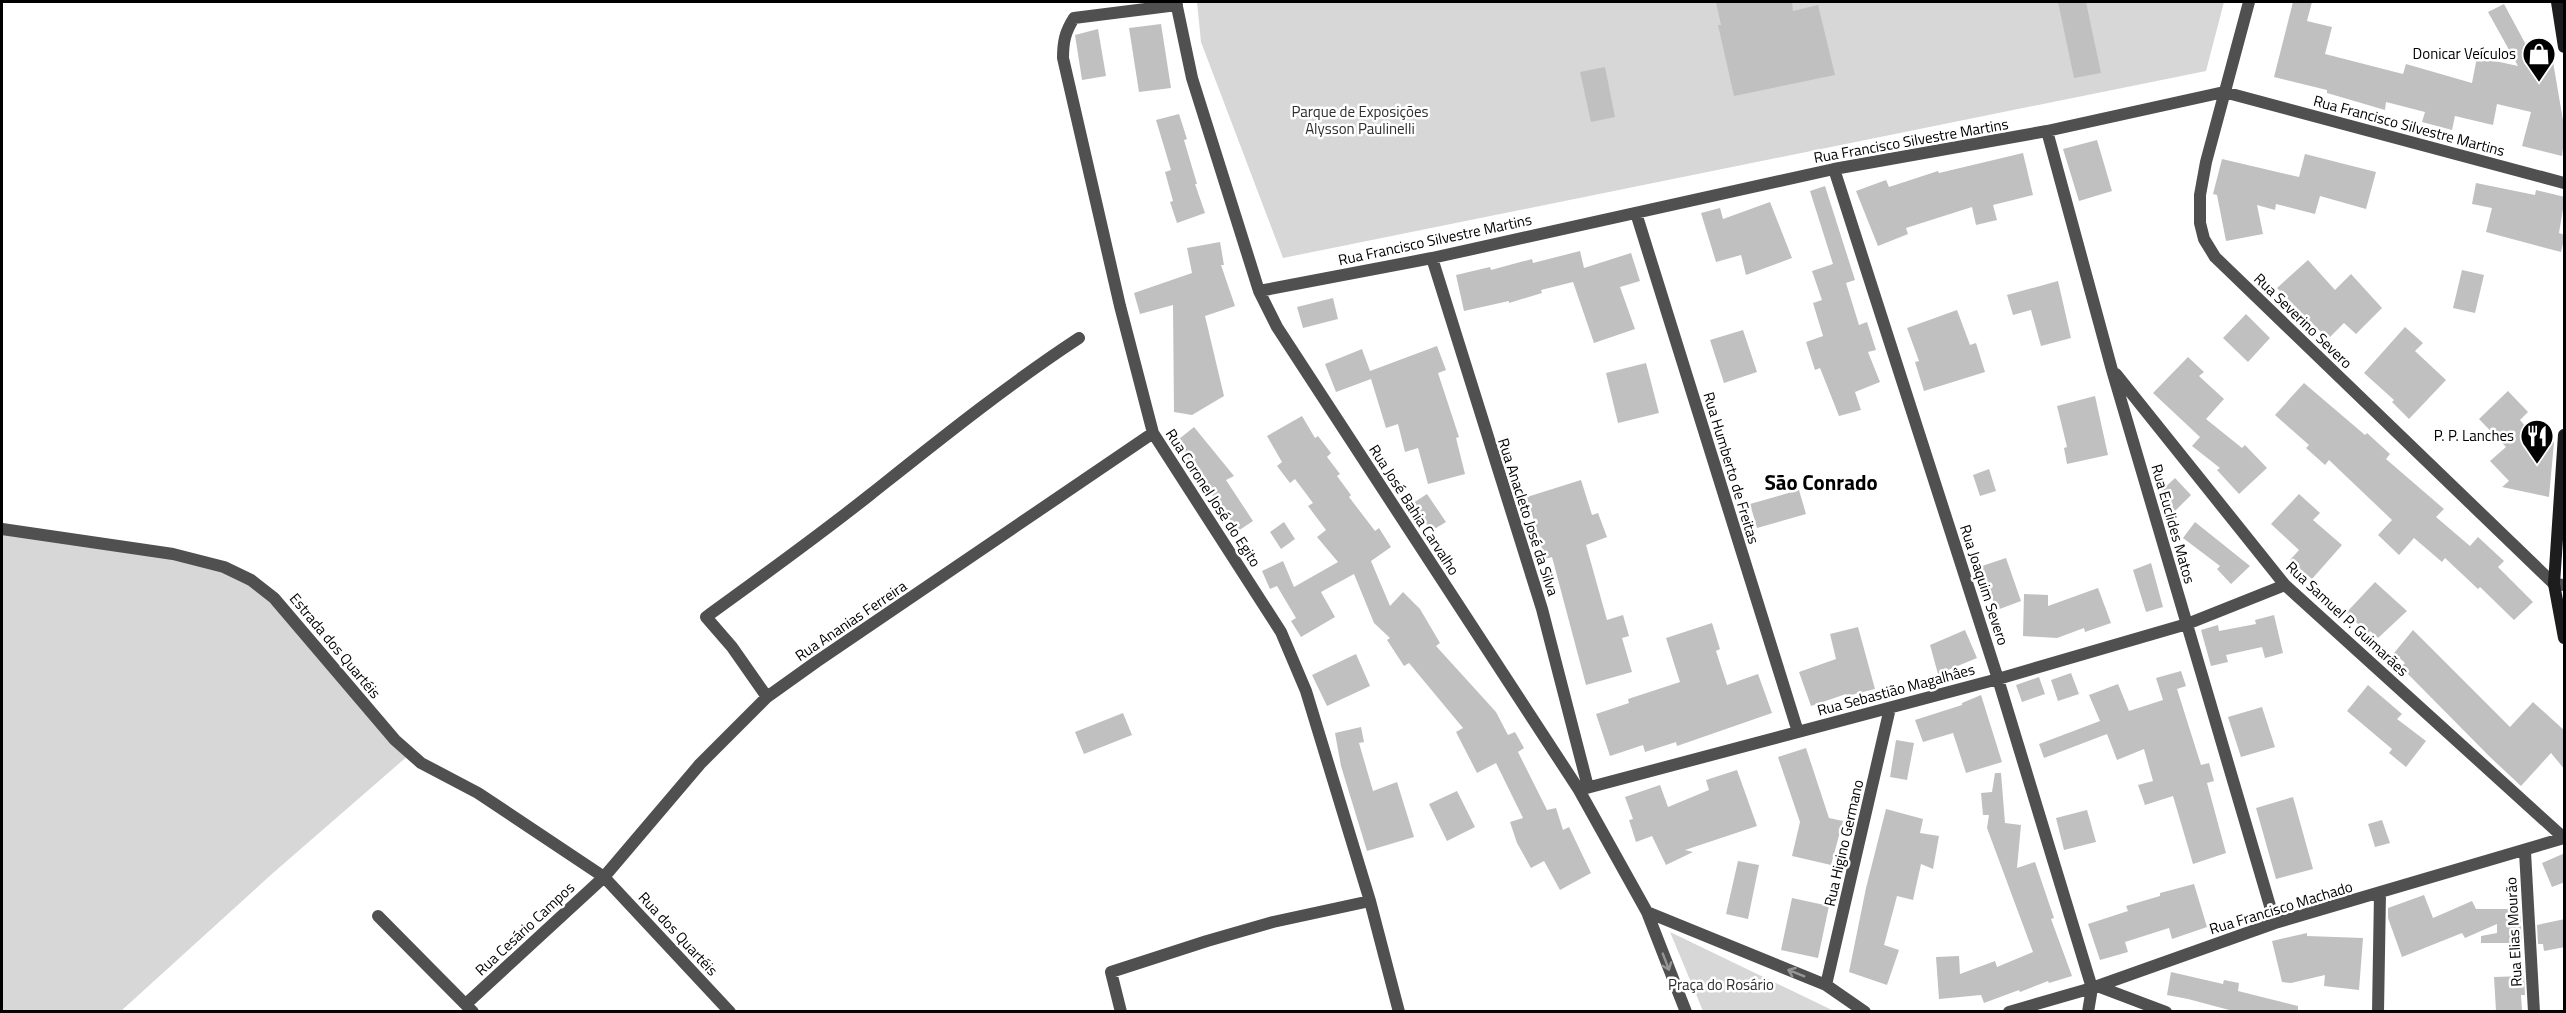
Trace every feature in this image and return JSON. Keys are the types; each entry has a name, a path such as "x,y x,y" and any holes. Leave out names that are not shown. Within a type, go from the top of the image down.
{"street":[{"name":"Rua Severino Severo","path":"2249,2 2206,162 2200,195 2200,223 2204,239 2215,257 2559,584"},
{"path":"2557,2 2564,43"},
{"name":"Rua José Bahia Carvalho","path":"1177,3 1192,78 1259,291 1277,327 1584,789 1647,912 1686,1011"},
{"name":"Rua Coronel José do Egito","path":"1177,3 1074,18 1066,30 1063,58 1152,433 1281,632 1306,691 1370,901 1399,1011"},
{"name":"Rua Francisco Silvestre Martins","path":"1259,291 1432,258 1834,169 2047,131 2224,92 2565,183"},
{"name":"Rua Euclides Matos","path":"2047,131 2112,370 2275,923"},
{"name":"Rua Joaquim Severo","path":"1834,169 2095,987 2088,1011"},
{"name":"Rua Humberto de Freitas","path":"1636,213 1798,732"},
{"name":"Rua Anacleto José da Silva","path":"1432,258 1542,609 1584,789"},
{"path":"767,697 732,647 706,617 805,545 976,410 1079,338"},
{"name":"Rua Samuel P. Guimarães","path":"2112,370 2285,585 2564,838"},
{"name":"Rua Ananias Ferreira","path":"604,877 700,764 767,697 1152,433"},
{"path":"2565,435 2559,584 2565,638"},
{"name":"Estrada dos Quartéis","path":"2,529 173,554 224,567 250,580 274,598 388,731 421,763 478,793 604,877"},
{"name":"Rua Sebastião Magalhâes","path":"1584,789 1998,679 2187,624 2285,585"},
{"name":"Rua Higino Germano","path":"1826,985 1890,708"},
{"name":"Rua Francisco Machado","path":"2009,1011 2095,987 2275,923 2524,852 2564,838"},
{"name":"Rua Elias Mourão","path":"2524,852 2534,1011"},
{"name":"Rua Cesário Campos","path":"470,1008 604,877"},
{"name":"Rua dos Quartéis","path":"604,877 730,1011"},
{"path":"2378,1011 2380,893"},
{"path":"1121,1011 1111,972 1229,934 1370,901"},
{"path":"1647,912 1826,985 1865,1011"},
{"path":"378,916 470,1008"},
{"path":"2095,987 2166,1011"}],"green space":[{"name":"Parque de Exposições Alysson Paulinelli","path":"1197,2 2224,2 2206,71 1283,258 1201,42"},
{"path":"2,529 173,554 251,580 410,754 273,873 121,1011 2,1012"},
{"name":"Praça do Rosário","path":"1670,932 1834,1011 1703,1011"}],"building":[{"path":"1716,2 1792,2 1793,11 1818,5 1835,75 1734,96 1718,25 1721,25"},
{"path":"2058,2 2086,2 2101,73 2074,78"},
{"path":"2293,2 2312,2 2307,21 2332,27 2325,54 2403,74 2406,64 2472,83 2477,57 2518,66 2488,12 2504,4 2532,56 2551,50 2565,132 2562,156 2522,146 2531,112 2497,104 2493,125 2455,116 2452,130 2422,122 2425,112 2386,102 2385,110 2327,93 2327,90 2274,77"},
{"path":"1161,24 1171,88 1139,92 1129,28"},
{"path":"1098,29 1106,76 1082,80 1075,35"},
{"path":"1605,67 1615,117 1591,122 1580,72"},
{"path":"1179,114 1187,139 1184,140 1197,184 1195,184 1205,213 1177,223 1170,202 1173,201 1165,172 1171,170 1156,120"},
{"path":"2097,140 2112,191 2079,201 2063,149"},
{"path":"2023,153 2033,195 1993,205 1997,220 1976,225 1972,207 1906,228 1908,234 1878,246 1856,191 1886,180 1889,187 1938,171 1939,173"},
{"path":"2305,154 2376,172 2366,209 2320,196 2315,214 2276,204 2275,210 2257,205 2263,234 2226,241 2217,195 2213,194 2222,159 2299,177"},
{"path":"2476,183 2535,195 2536,190 2565,197 2559,233 2565,235 2561,252 2486,232 2492,208 2472,204"},
{"path":"1825,186 1855,280 1846,283 1859,325 1867,322 1876,350 1868,352 1880,382 1855,392 1861,410 1839,416 1820,368 1815,370 1806,342 1823,336 1813,303 1822,300 1812,271 1833,264 1810,191"},
{"path":"1770,202 1792,258 1746,275 1741,255 1716,262 1701,213 1720,208 1723,219"},
{"path":"1220,242 1224,265 1221,265 1235,306 1205,316 1224,396 1192,415 1174,412 1173,305 1140,314 1134,293 1192,273 1187,248"},
{"path":"1580,251 1584,268 1631,253 1640,281 1620,287 1635,329 1594,343 1573,282 1541,290 1542,293 1509,303 1509,301 1464,311 1456,275 1490,267 1491,270 1532,259 1533,263"},
{"path":"2308,260 2335,290 2351,274 2382,308 2356,334 2344,323 2328,339 2277,288"},
{"path":"2462,270 2484,275 2475,313 2453,308"},
{"path":"2058,281 2071,338 2041,346 2031,310 2013,315 2007,295"},
{"path":"1333,298 1338,319 1303,328 1297,307"},
{"path":"1957,310 1970,345 1976,343 1985,372 1924,391 1915,362 1919,361 1907,328"},
{"path":"2246,314 2270,338 2248,362 2223,338"},
{"path":"2405,327 2423,343 2415,351 2446,380 2409,419 2392,402 2394,400 2364,373"},
{"path":"1743,330 1757,372 1724,383 1710,340"},
{"path":"1437,346 1446,370 1438,373 1459,437 1456,438 1465,474 1428,484 1418,448 1405,452 1398,424 1386,428 1371,379 1336,392 1325,364 1362,349 1370,371"},
{"path":"2188,357 2204,372 2199,376 2224,399 2206,419 2242,448 2245,445 2267,468 2239,494 2217,470 2220,468 2192,446 2200,437 2153,393"},
{"path":"1646,363 1659,413 1618,423 1606,373"},
{"path":"2304,383 2390,454 2386,459 2444,509 2436,517 2470,546 2478,537 2504,561 2498,567 2533,602 2514,620 2480,587 2478,589 2445,558 2442,562 2414,538 2399,555 2378,535 2392,520 2329,460 2325,465 2306,448 2309,445 2275,415"},
{"path":"2508,391 2528,412 2520,420 2536,439 2554,442 2549,497 2502,487 2509,481 2490,461 2506,447 2479,419"},
{"path":"2095,396 2108,455 2067,464 2064,448 2067,447 2057,406"},
{"path":"1302,416 1315,438 1318,436 1331,453 1327,457 1340,474 1337,476 1351,495 1349,497 1375,531 1379,528 1391,547 1371,561 1390,606 1403,592 1420,609 1440,643 1436,646 1496,712 1508,735 1515,732 1524,748 1518,752 1547,810 1556,808 1563,830 1569,827 1591,873 1560,890 1544,861 1531,868 1517,843 1510,822 1523,818 1496,763 1477,773 1456,732 1463,728 1409,663 1404,666 1387,640 1390,638 1374,623 1354,574 1321,592 1335,617 1301,637 1291,621 1296,618 1277,586 1270,589 1262,571 1283,561 1294,587 1338,562 1317,537 1326,530 1308,506 1313,503 1295,479 1290,483 1277,466 1282,462 1267,436"},
{"path":"1194,427 1234,476 1226,480 1253,521 1238,531 1200,478 1202,477 1174,443"},
{"path":"1989,469 1996,491 1980,496 1973,475"},
{"path":"2175,478 2191,495 2175,511 2158,494"},
{"path":"1581,480 1592,515 1598,513 1607,537 1586,545 1607,620 1623,615 1629,636 1622,638 1632,672 1586,685 1552,557 1545,559 1527,497"},
{"path":"1799,490 1806,514 1757,528 1750,504"},
{"path":"1427,494 1446,522 1431,531 1413,503"},
{"path":"2299,494 2320,513 2313,520 2342,545 2312,579 2290,560 2299,550 2271,524"},
{"path":"1284,522 1295,539 1281,549 1270,532"},
{"path":"2195,522 2250,566 2231,584 2217,569 2220,566 2183,538"},
{"path":"2006,558 2021,601 1997,610 1979,567"},
{"path":"2151,563 2163,607 2146,612 2133,570"},
{"path":"2375,582 2407,611 2378,638 2370,631 2368,633 2346,613"},
{"path":"2098,588 2111,623 2085,632 2084,628 2057,638 2023,636 2024,594 2048,595 2048,606"},
{"path":"2274,615 2283,653 2265,658 2262,647 2226,655 2228,662 2211,666 2201,630 2218,625 2219,631 2256,624 2255,620"},
{"path":"1712,623 1720,649 1716,651 1727,685 1758,674 1772,713 1677,746 1676,742 1645,752 1643,745 1610,756 1596,714 1629,703 1628,699 1680,682 1666,638"},
{"path":"1858,627 1875,689 1847,696 1846,694 1811,706 1799,672 1836,659 1830,634"},
{"path":"1965,630 1977,658 1938,674 1930,645"},
{"path":"2413,630 2510,727 2533,702 2565,731 2565,770 2551,753 2521,786 2401,667 2405,663 2394,653"},
{"path":"1356,654 1370,686 1327,706 1312,675"},
{"path":"2181,671 2186,686 2177,689 2201,765 2209,763 2214,781 2207,783 2226,853 2193,864 2173,796 2145,805 2138,785 2153,781 2144,749 2117,760 2107,734 2044,758 2039,744 2100,721 2089,695 2118,684 2129,711 2163,700 2156,678"},
{"path":"2071,673 2079,694 2058,701 2051,680"},
{"path":"2039,677 2045,694 2022,702 2016,685"},
{"path":"2368,685 2402,714 2397,719 2426,741 2406,767 2389,753 2392,749 2347,711"},
{"path":"1981,695 2002,762 1966,773 1953,733 1923,742 1915,720 1962,705"},
{"path":"2262,707 2275,747 2241,757 2228,717"},
{"path":"1123,713 1132,735 1084,754 1075,732"},
{"path":"1361,727 1364,742 1359,743 1373,791 1397,782 1414,837 1367,851 1341,766 1335,733"},
{"path":"1896,740 1914,743 1907,780 1890,777"},
{"path":"1806,748 1829,818 1843,821 1831,865 1792,856 1800,822 1778,757"},
{"path":"1737,770 1757,826 1685,850 1693,852 1666,865 1652,836 1636,842 1629,820 1633,819 1625,797 1660,785 1668,807 1709,790 1706,780"},
{"path":"1995,773 2001,773 2005,823 2021,825 2017,868 2035,862 2054,918 2051,919 2072,976 2049,983 2048,981 1984,1003 1981,995 1939,999 1936,957 1959,956 1960,974 1995,961 1997,967 2033,952 1987,828 1989,815 1983,815 1981,793 1992,792"},
{"path":"1457,791 1475,827 1447,841 1429,804"},
{"path":"2293,797 2313,869 2276,879 2256,808"},
{"path":"1886,809 1923,819 1920,833 1939,836 1933,869 1921,864 1913,900 1897,896 1884,945 1899,950 1887,985 1849,972 1866,888"},
{"path":"2087,810 2096,842 2064,850 2056,818"},
{"path":"2382,820 2390,843 2375,847 2368,824"},
{"path":"2565,853 2565,882 2552,887 2542,863"},
{"path":"1738,861 1759,865 1748,919 1726,914"},
{"path":"2194,884 2207,927 2172,939 2169,928 2125,942 2128,952 2100,960 2088,924 2128,911 2126,906 2160,896 2160,893"},
{"path":"2424,895 2433,918 2472,901 2476,909 2520,909 2522,943 2481,943 2481,936 2497,933 2497,924 2465,938 2462,933 2402,957 2388,918 2388,908"},
{"path":"1792,898 1829,906 1818,958 1781,950"},
{"path":"2565,919 2565,947 2544,951 2543,944 2538,944 2537,925"},
{"path":"2307,933 2307,936 2363,938 2359,990 2324,986 2325,975 2291,983 2282,982 2272,941"},
{"path":"2171,972 2223,984 2224,980 2239,983 2238,991 2298,1006 2298,1011 2233,1011 2167,995"},
{"path":"2524,976 2525,995 2521,995 2522,1011 2496,1011 2494,977"}],"place":[{"name":"Donicar Veículos","path":"2539,83"},
{"name":"P. P. Lanches","path":"2537,465"}],"district":[{"name":"São Conrado","path":"1821,483"}]}
